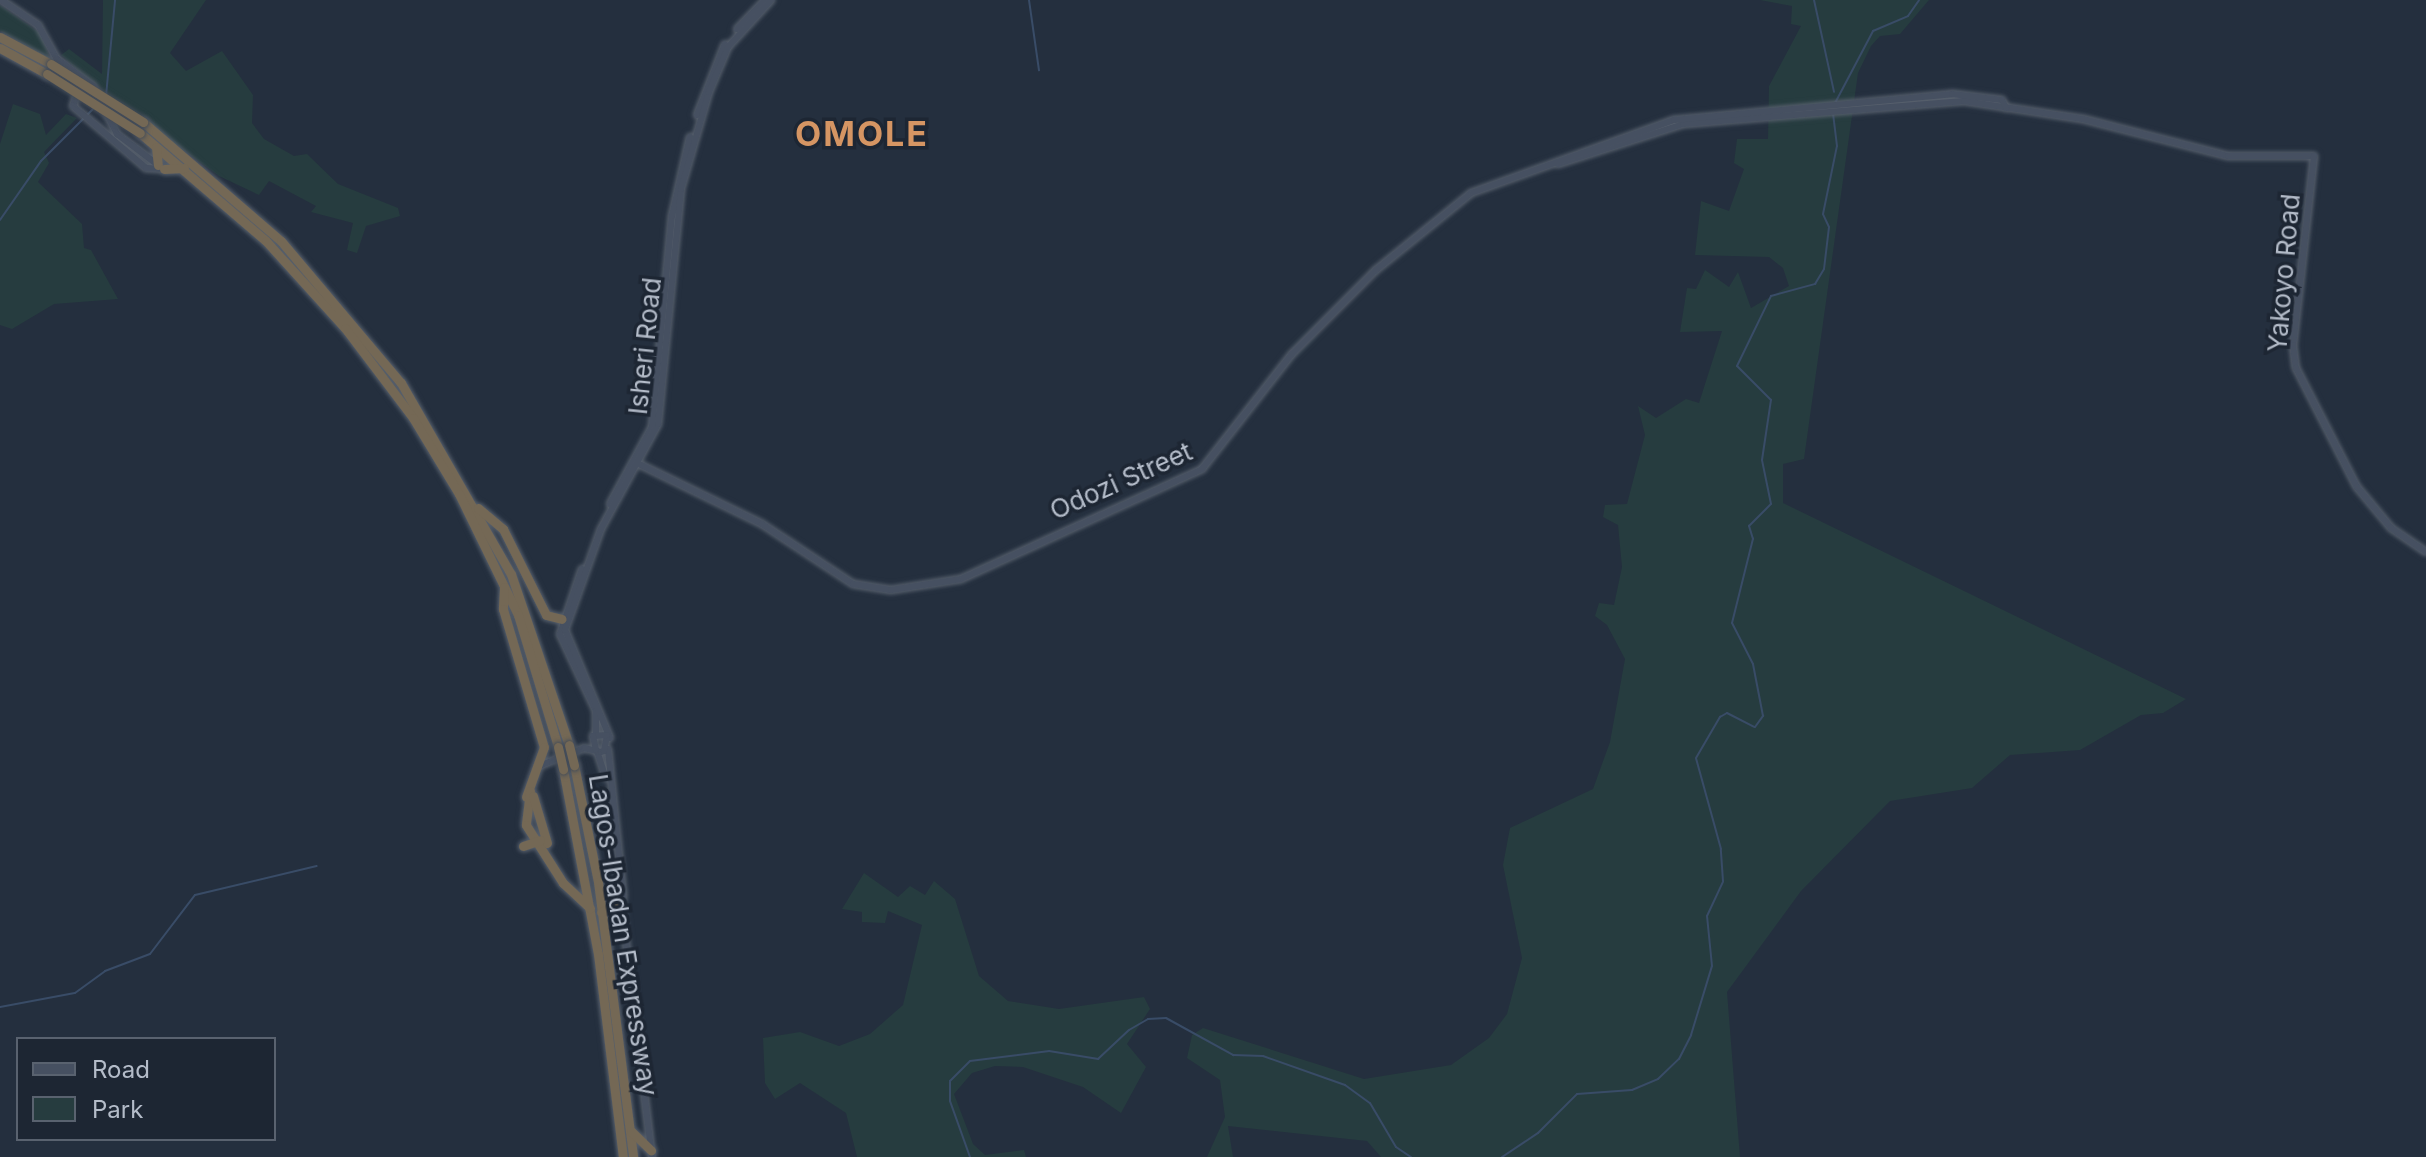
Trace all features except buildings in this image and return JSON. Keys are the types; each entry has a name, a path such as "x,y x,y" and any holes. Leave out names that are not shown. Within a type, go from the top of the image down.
{"highway":[{"name":"Lagos-Ibadan Expressway","path":"0,37 141,128 250,210 342,308 401,383 474,504 527,612 560,749"},
{"name":"Lagos-Ibadan Expressway","path":"0,48 49,69"},
{"name":"Lagos-Ibadan Expressway","path":"141,128 154,144 266,241 366,355 448,474 503,583 568,767 598,882 596,911 623,1157"},
{"path":"154,144 161,167 186,169"},
{"path":"474,504 503,529 549,618 562,619"},
{"path":"503,583 503,609 544,747 530,793 528,828 541,840 563,883 596,911 620,900"},
{"name":"Lagos-Ibadan Expressway","path":"568,767 584,866 596,911 633,1157"},
{"path":"530,793 553,855 574,888 583,886 584,866"},
{"path":"523,846 533,837 541,840"},
{"path":"598,882 613,890"},
{"path":"630,1130 652,1154"}],"main road":[{"path":"1,0 38,25 57,59 83,77 100,102 108,123 142,158 161,167"},
{"name":"Isheri Road","path":"675,216 714,62 765,0"},
{"name":"Isheri Road","path":"610,738 565,630 601,529 639,464 660,413 675,216 685,170 719,63 771,0"},
{"path":"83,77 72,96 87,117 146,168 161,167"},
{"path":"1952,98 1981,95 2002,100 2006,108"},
{"path":"1952,98 2006,108"},
{"name":"Odozi Street","path":"639,464 762,524 853,584 891,590 961,579 1202,469 1280,366 1376,270 1463,197 1543,165 1674,120 1952,98"},
{"name":"Yakoyo Road","path":"2006,108 2083,119 2228,156 2314,156 2293,345 2296,368 2357,487 2391,528 2426,552"},
{"path":"101,129 108,123"},
{"name":"Isheri Road","path":"562,619 597,528 652,427 672,252"},
{"path":"562,619 560,639 596,711 596,750 610,796 613,890 608,900 620,900"},
{"path":"594,737 610,738 608,749 620,900 652,1154"},
{"path":"584,748 594,737"},
{"path":"530,793 540,769 560,749 608,749"},
{"path":"523,846 528,828"},
{"path":"613,890 620,900"}],"green space":[{"path":"103,0 206,0 170,53 186,71 222,51 253,95 252,123 264,139 294,156 307,154 338,184 398,208 400,216 366,226 357,253 347,250 353,223 311,212 316,206 269,181 259,195 219,176 99,89 61,55 69,49 102,74"},
{"path":"1760,0 1929,0 1900,34 1880,36 1871,46 1858,73 1804,459 1783,464 1783,503 2186,699 2163,713 2141,715 2080,750 2010,755 1972,788 1890,801 1801,891 1727,992 1740,1157 1381,1157 1367,1141 1228,1126 1233,1157 1207,1157 1225,1117 1220,1080 1187,1058 1192,1035 1203,1028 1364,1079 1451,1065 1489,1038 1507,1014 1522,958 1503,865 1510,828 1593,789 1610,742 1625,659 1607,625 1595,616 1599,603 1614,605 1622,567 1618,525 1603,517 1605,505 1627,504 1645,435 1638,406 1656,418 1686,399 1699,403 1722,331 1680,332 1687,288 1696,289 1705,270 1729,287 1738,272 1751,308 1789,286 1783,268 1769,257 1695,255 1701,201 1729,211 1744,169 1734,163 1737,139 1768,139 1769,86 1801,26 1791,24 1792,6"},
{"path":"0,5 40,33 51,60 0,31"},
{"path":"13,104 40,114 46,135 66,114 77,118 44,152 49,163 38,182 82,224 84,248 91,250 118,299 54,304 12,329 0,325 0,144"},
{"path":"864,873 898,897 910,886 925,895 934,881 955,899 979,976 1008,1001 1059,1009 1144,997 1150,1009 1127,1044 1146,1067 1121,1113 1083,1087 1023,1067 995,1066 972,1073 954,1094 973,1144 985,1155 1024,1150 1026,1157 857,1157 846,1113 800,1083 775,1099 765,1083 763,1038 800,1032 839,1046 870,1034 903,1005 922,925 888,911 885,923 862,922 862,912 842,909"}],"waterway":[{"path":"106,96 115,0"},
{"path":"1029,0 1039,70"},
{"path":"1814,0 1834,92"},
{"path":"1834,105 1873,31 1908,16 1919,0"},
{"path":"0,220 41,161 93,109"},
{"path":"1502,1157 1538,1133 1577,1094 1632,1090 1658,1079 1679,1059 1691,1035 1712,966 1707,916 1723,881 1721,849 1696,758 1720,717 1727,713 1755,727 1763,716 1753,664 1732,623 1753,539 1749,526 1771,504 1762,460 1771,400 1737,366 1771,296 1815,284 1824,269 1829,227 1823,214 1837,146 1833,115"},
{"path":"0,1007 75,993 105,971 150,954 195,895 317,866"},
{"path":"970,1157 950,1101 950,1081 970,1061 1049,1051 1098,1059 1129,1030 1148,1019 1166,1018 1233,1055 1263,1056 1345,1085 1370,1103 1396,1147 1411,1157"}],"district":[{"name":"OMOLE","path":"862,134"}]}
